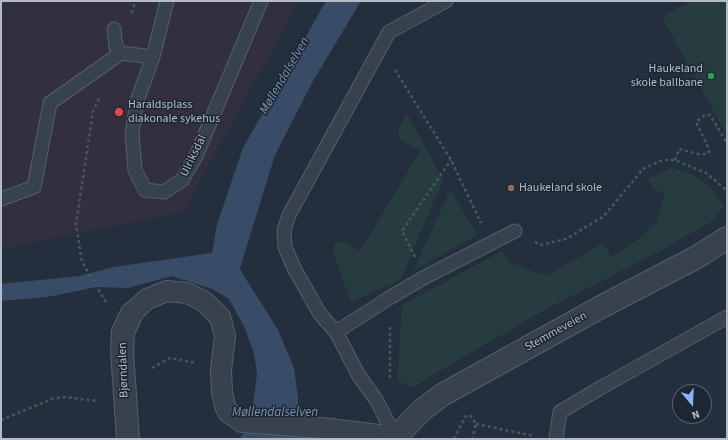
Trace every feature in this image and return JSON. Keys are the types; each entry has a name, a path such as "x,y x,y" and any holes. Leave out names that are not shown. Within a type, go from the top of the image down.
{"street":[{"name":"Stemmeveien","path":"394,438 422,410 442,395 599,308 696,257 727,238"},
{"name":"Bjørndalen","path":"128,439 123,383 123,332 132,313 147,299 167,292 187,293 205,302 220,317 225,336 221,370 222,392 228,412 242,422 309,427 394,438"}],"lane":[{"name":"Ulriksdal","path":"167,1 152,57 137,101 132,134 135,170 145,190 164,192 182,180 196,156 261,1"},
{"path":"394,438 377,401 359,376 336,332 320,314 294,268 285,247 284,230 289,215 389,32 446,1"},
{"path":"114,29 116,47 121,53"},
{"path":"1,199 34,187 50,103 121,53 152,57"},
{"path":"336,332 426,277 515,231"},
{"path":"556,439 560,412 727,317"}],"path":[{"path":"381,47 451,160 491,243"},
{"path":"93,111 76,224 82,262 100,294"},
{"path":"675,160 679,149 703,155 709,152 696,122 705,115 710,115 727,143"},
{"path":"412,252 402,231 451,160"},
{"path":"515,231 540,245 566,239 604,216 643,169 662,160 675,160 706,173 723,187 727,194"},
{"path":"390,382 391,297"},
{"path":"123,383 170,358 198,364"},
{"path":"1,420 52,399 65,397 97,401"},
{"path":"454,439 465,417 470,415 476,424 540,438"},
{"path":"472,439 476,424"}],"shaded area":[{"name":"Haraldsplass diakonale sykehus","path":"1,1 297,1 293,12 183,212 1,249"}],"green space":[{"name":"Haukeland skole ballbane","path":"692,1 727,1 727,136 662,17"},
{"path":"407,113 443,180 400,280 351,302 332,251 335,244 341,241 360,251 420,151 399,139 398,130"},
{"path":"672,168 693,175 712,189 724,206 713,221 660,251 545,310 413,387 397,381 402,305 502,251 509,262 546,276 603,243 612,257 639,239 656,223 665,193 654,190 648,179"},
{"path":"450,190 478,235 413,271"}],"water":[{"name":"Møllendalselven","path":"326,1 361,1 313,81 275,155 240,268 278,330 294,368 300,434 304,439 239,439 248,428 257,374 254,353 244,326 229,299 212,289 172,276 128,288 97,287 47,297 1,301 1,284 79,276 114,267 212,253 217,224 243,148"}],"place":[{"name":"Haukeland skole ballbane","path":"711,76"},
{"name":"Haraldsplass diakonale sykehus","path":"119,112"},
{"name":"Haukeland skole","path":"511,188"}]}
